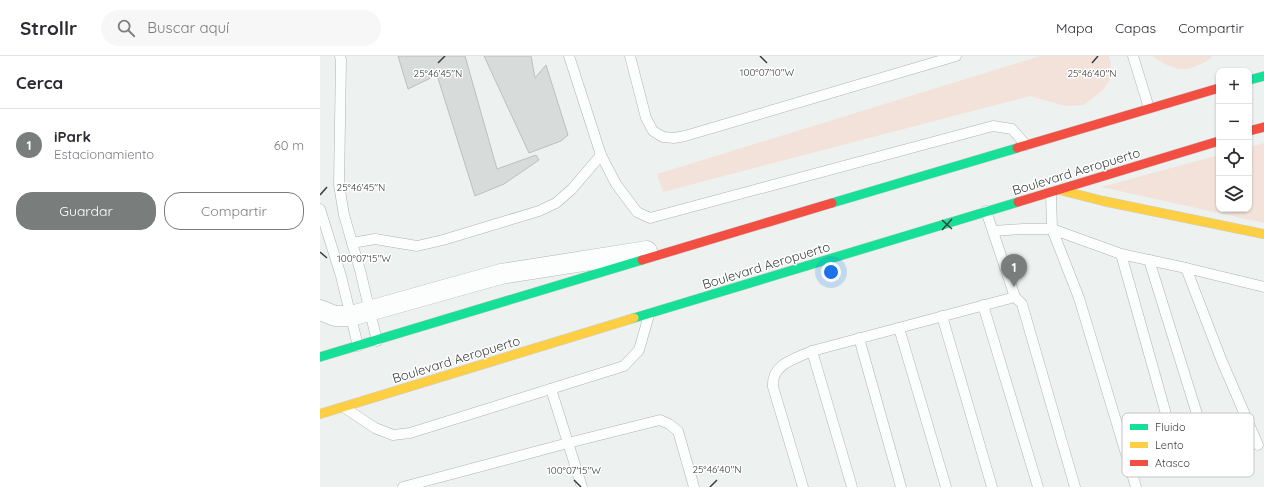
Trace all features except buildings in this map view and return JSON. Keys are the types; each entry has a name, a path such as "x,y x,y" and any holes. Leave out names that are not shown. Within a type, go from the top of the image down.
{"highway":[{"path":"1252,79 1264,76"},
{"path":"320,357 1216,89"},
{"path":"1252,130 1264,127"},
{"name":"Boulevard Aeropuerto","path":"320,414 986,211 1056,192 1216,142"},
{"path":"1056,192 1264,234"}],"street":[{"path":"320,310 335,316 360,313 501,274 705,242"}],"lane":[{"path":"340,56 339,186 344,215 352,243 360,313 358,346"},
{"path":"569,56 602,155 616,184 637,212 650,218 994,126 1012,129 1026,145"},
{"path":"630,56 646,118 653,131 663,137 674,138 956,56"},
{"path":"1133,56 1149,108"},
{"path":"352,243 375,239 417,246 443,240 539,211 556,203 572,189 602,155"},
{"path":"1056,192 1052,229 1079,298 1122,441"},
{"path":"320,209 341,276 360,313 377,340"},
{"path":"986,211 1015,296 1022,304 1075,487"},
{"path":"993,231 1052,229 1121,254 1186,268 1263,289"},
{"path":"1121,254 1165,413"},
{"path":"1149,260 1197,413"},
{"path":"1186,268 1221,359 1244,413"},
{"path":"803,487 773,387 772,380 774,374 779,368 787,362 812,351 1015,296"},
{"path":"984,305 1038,487"},
{"path":"343,407 375,428 393,435 410,433 624,366 639,350 650,314"},
{"path":"942,316 992,487"},
{"path":"900,328 946,487"},
{"path":"859,338 901,487"},
{"path":"812,351 852,487"},
{"path":"551,389 582,487"},
{"path":"403,487 660,420 669,424 678,431 694,487"},
{"path":"1254,436 1258,445"},
{"path":"1133,477 1136,487"}],"shaded area":[{"path":"1040,56 1109,56 1111,64 1110,80 1102,91 1084,105 1065,106 1030,96 663,192 657,174"},
{"path":"1152,56 1212,56 1208,60 1192,68 1180,69 1169,66"},
{"path":"1264,143 1264,223 1101,187 1216,156 1216,212 1252,212 1252,146"}],"traffic: fast":[{"path":"1252,79 1264,76"},
{"path":"832,203 1017,148"},
{"path":"634,318 1018,202"},
{"path":"320,357 642,260"}],"traffic: slow":[{"path":"1060,190 1103,201 1264,234"},
{"path":"320,414 634,318"}],"traffic: jam":[{"path":"1017,148 1216,89"},
{"path":"1252,130 1264,127"},
{"path":"1018,202 1216,142"},
{"path":"642,260 832,203"}],"place":[{"name":"iPark","path":"1014,287"}]}
